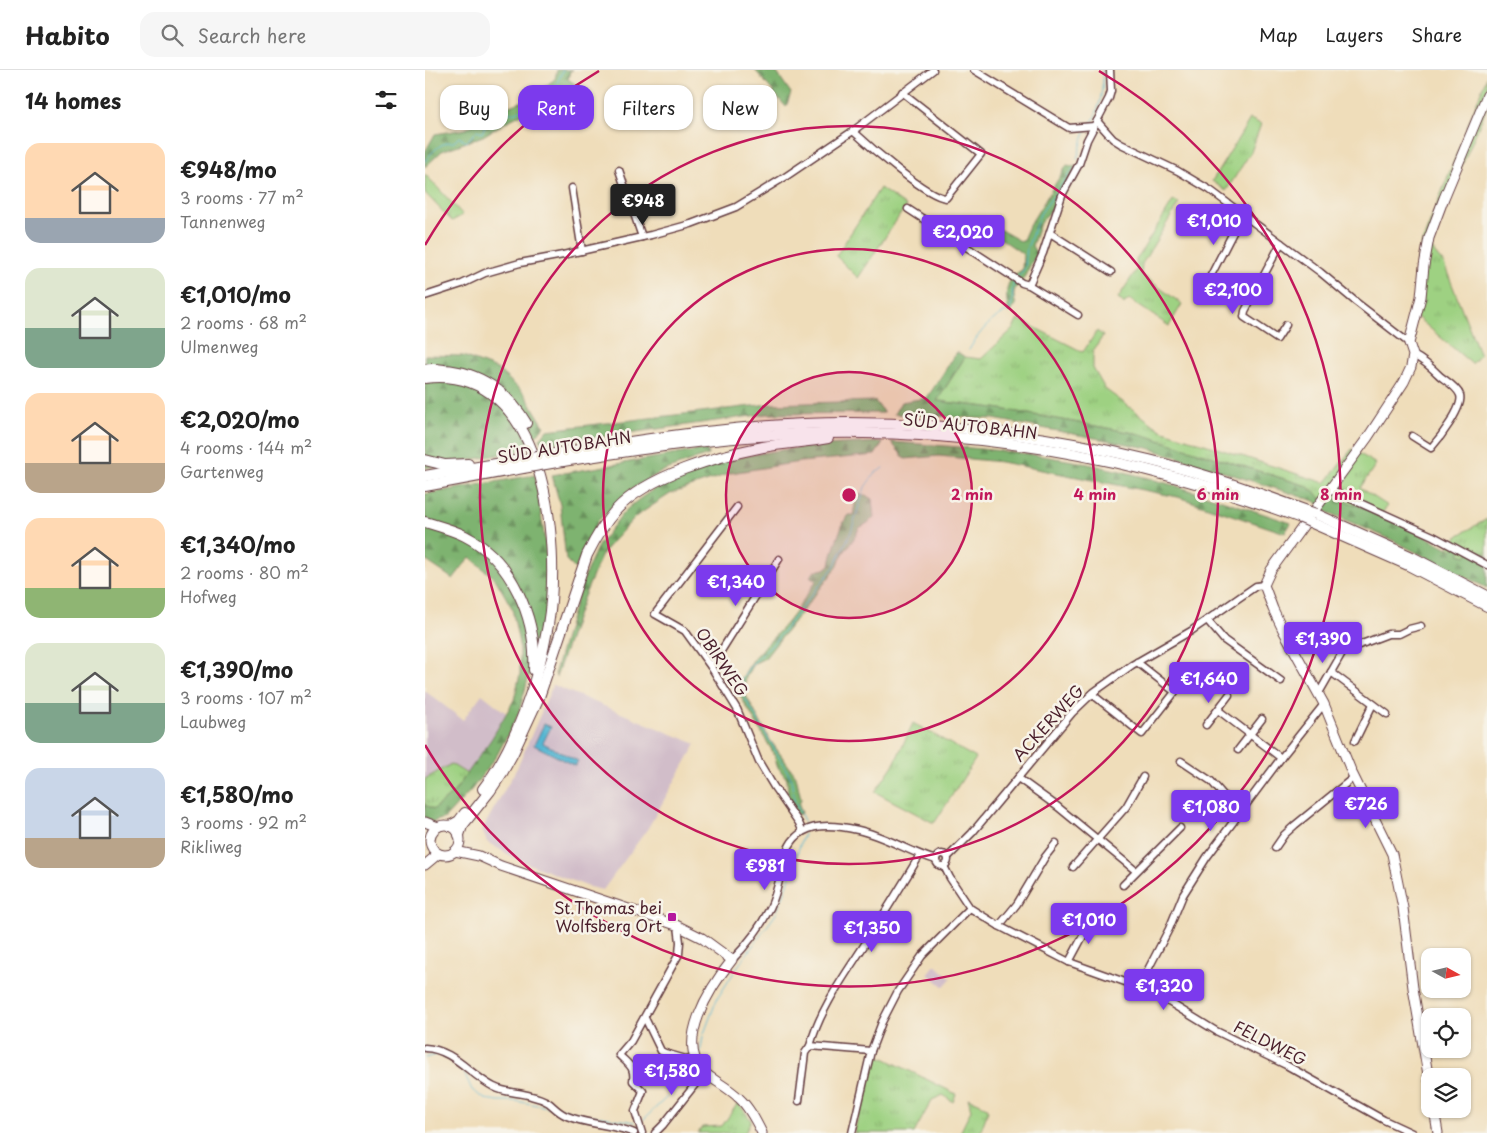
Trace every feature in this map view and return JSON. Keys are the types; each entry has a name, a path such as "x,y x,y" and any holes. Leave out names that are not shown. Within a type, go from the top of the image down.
{"highway":[{"path":"425,370 454,370 480,378 501,392 517,408 530,430 547,476 555,514 558,548 558,598 549,654 529,718"},
{"path":"425,378 439,376 465,380 488,390 520,424 541,480 548,511 552,553 552,593 548,624 541,661 521,719 500,763 485,786 459,821 449,826"},
{"name":"SÜD AUTOBAHN","path":"425,486 639,440 737,428 848,423 932,426 1015,434 1151,460 1222,481 1412,557 1487,596"},
{"path":"459,838 462,826 502,774 529,718 548,673 587,555 600,531 617,508 637,492 661,479 708,461 765,446 828,438 848,438 866,432"},
{"name":"SÜD AUTOBAHN","path":"555,458 736,438 795,434 866,432 1014,443 1088,455 1147,469 1308,516 1487,606"},
{"path":"425,460 445,465 489,465"},
{"name":"SÜD AUTOBAHN","path":"425,476 489,465 522,464"},
{"path":"425,522 466,536 499,564 513,583 523,602 532,632 535,658 533,685"}],"main road":[{"path":"1427,1068 1413,988 1403,908 1392,854 1354,776 1319,693 1273,609 1265,585 1271,570 1368,437 1404,382 1411,367 1413,355 1409,343 1421,296 1429,238 1487,95"},
{"path":"425,822 438,827 449,826 479,856"},
{"path":"425,860 438,827"},
{"path":"425,828 430,832 431,841 440,854"},
{"path":"455,851 459,838"},
{"path":"425,865 437,855 450,854 455,851 479,856 510,869 678,926 702,938 731,960 716,982 700,1012 695,1026 693,1045 696,1062 705,1072 739,1098 762,1133"},
{"path":"1436,1118 1438,1133"}],"street":[{"path":"425,296 462,284 485,273 642,237 691,224 736,207 785,177 853,131 933,70"},
{"path":"974,70 1069,128 1092,125 1121,144 1178,171 1210,190 1409,343"},
{"path":"1029,285 1050,233 1062,195 1079,164 1092,125 1111,91 1111,70"},
{"path":"853,131 928,191 939,198 946,198 981,154 903,92"},
{"path":"619,170 642,237"},
{"path":"572,188 582,251"},
{"path":"908,209 1022,283 1029,285 1079,315"},
{"path":"1205,287 1242,215"},
{"path":"1050,233 1111,272"},
{"path":"1281,243 1245,311 1244,317 1277,339 1286,325"},
{"path":"1412,436 1431,448 1446,429 1460,402 1457,390 1413,355"},
{"path":"1329,489 1433,536 1487,564"},
{"name":"OBIRWEG","path":"737,507 655,614 685,631 711,667 737,709 759,762 802,830"},
{"path":"711,667 779,559"},
{"name":"ACKERWEG","path":"948,857 972,834 1071,713 1092,694 1137,662 1191,631 1256,586 1265,585"},
{"path":"1207,620 1224,640 1281,681"},
{"path":"1319,693 1346,646 1359,645 1387,634 1399,634 1421,626"},
{"path":"1092,694 1142,734 1175,692 1137,662"},
{"path":"1331,672 1387,714"},
{"path":"1206,725 1229,694"},
{"path":"1139,987 1169,929 1183,895 1239,813 1324,704"},
{"path":"1355,741 1373,704"},
{"path":"1218,710 1281,758"},
{"path":"1238,750 1262,719"},
{"path":"1181,761 1211,781 1239,813"},
{"path":"1275,848 1284,835 1354,776"},
{"path":"1073,868 1097,838 1126,807 1143,777"},
{"path":"1018,778 1058,807 1136,871"},
{"path":"731,960 751,939 769,908 780,881 785,855 792,841 802,830 830,826 859,830 884,838 920,855 936,860 939,865 944,866 948,862 948,857 945,854 941,854 936,860"},
{"path":"1123,885 1180,828"},
{"path":"999,926 1017,904 1056,843"},
{"path":"799,1101 805,1053 811,1046 813,1035 824,1011 845,974 920,855"},
{"name":"FELDWEG","path":"944,866 970,908 999,926 1069,962 1139,987 1167,1001 1216,1031 1286,1065 1384,1120 1412,1133"},
{"path":"852,1133 871,1051 882,1022 898,991 922,956 970,908"},
{"path":"1069,962 1090,923 1102,919"},
{"path":"642,1133 635,1111 643,1091 633,1081 635,1072 619,1055 631,1041 645,1018 679,954 681,942 678,926"},
{"path":"645,1018 661,1051 665,1054 696,1062"},
{"path":"811,1046 871,1051"},
{"path":"425,1048 435,1048 449,1054 473,1074 495,1088 548,1102 559,1112 569,1117 620,1127 634,1133"},
{"path":"655,1133 663,1126 705,1072"}],"shaded area":[{"path":"553,685 696,744 648,828 603,890 589,887 516,859 487,842 482,830 518,766"},
{"path":"425,691 463,720 482,694 506,713 492,738 467,774 451,764 425,779"},
{"path":"935,965 951,978 944,987 928,974"}],"green space":[{"path":"557,70 573,70 570,71 568,79 576,85 547,85 555,79"},
{"path":"755,70 775,70 791,93 786,107 777,96 777,85 768,85"},
{"path":"1487,76 1487,107 1446,203 1430,247 1444,264 1480,355 1472,364 1412,313 1418,282 1417,263 1421,245"},
{"path":"518,103 518,116 508,121 508,107"},
{"path":"1250,119 1261,124 1251,152 1226,191 1212,181"},
{"path":"460,130 493,130 483,136 442,151 425,167 425,152 435,134"},
{"path":"1067,165 1076,167 1053,208 1040,223 1032,246 1037,254 1014,291 1016,305 1009,313 1007,288 1012,278 1022,270 1023,254 987,229 999,229 1022,242 1029,226"},
{"path":"425,174 463,215 452,221 425,193"},
{"path":"880,188 906,206 858,278 836,256"},
{"path":"1173,201 1179,203 1142,264 1141,274 1182,304 1169,326 1129,299 1124,304 1118,298 1137,269 1136,260"},
{"path":"1018,319 1083,352 1097,331 1103,336 1093,351 1093,368 1105,389 1161,430 1325,483 1352,449 1376,464 1360,488 1388,506 1381,514 1324,501 1307,486 1140,434 995,408 937,401 965,357 981,359 1013,329"},
{"path":"957,352 965,357 937,401 995,408 1140,434 1307,486 1324,501 1330,497 1381,514 1452,550 1460,542 1464,545 1459,554 1466,556 1473,548 1487,555 1487,588 1390,539 1327,512 1315,501 1148,448 994,419 894,414 901,402 927,398"},
{"path":"425,355 463,356 497,369 524,393 544,426 525,450 425,468"},
{"path":"875,401 884,413 766,414 542,445 540,439 547,430 769,404"},
{"path":"883,442 875,455 800,462 731,473 670,494 635,517 603,552 583,599 556,677 555,672 573,611 583,580 597,547 625,511 651,492 680,476 713,464 747,456 817,446"},
{"path":"891,442 1021,453 1098,466 1220,499 1291,523 1285,533 1178,497 1001,462 939,456 905,459"},
{"path":"707,449 708,455 663,471 628,491 598,521 575,569 566,560 560,505 552,475"},
{"path":"535,475 548,561 546,615 518,715 497,755 472,789 445,818 432,822 425,817 425,805 434,809 455,791 492,738 514,700 520,674 520,649 512,608 496,580 470,557 453,579 425,560 425,494"},
{"path":"857,494 872,499 874,517 859,528 842,555 838,566 765,658 753,664 746,677 744,692 770,740 796,776 801,799 799,805 802,813 797,815 788,797 787,779 777,766 774,754 738,692 741,681 752,662 793,615 816,581 810,576 815,571 825,569 830,565 843,524 848,515 853,515"},
{"path":"1487,519 1487,555 1473,548 1466,556 1458,554 1448,547 1459,535"},
{"path":"913,723 976,758 935,822 875,792 895,762"},
{"path":"451,764 467,774 455,791 434,809 425,805 425,779"},
{"path":"876,1056 882,1057 956,1094 953,1102 943,1095 932,1100 914,1133 854,1133 872,1060"},
{"path":"968,1098 987,1107 988,1111 980,1133 960,1133 971,1110"},
{"path":"738,1103 751,1120 745,1133 698,1133 702,1127 722,1126"}],"water":[{"path":"544,724 551,727 543,743 578,761 575,766 534,745"}],"waterway":[{"path":"425,161 441,145 454,142 459,137 466,142 477,131 482,133 486,124 507,113 524,109 556,86 563,70"},
{"path":"1091,124 1101,98 1102,70"},
{"path":"1077,159 1087,130"},
{"path":"1018,277 1025,268 1027,248 1040,214 1073,169"},
{"path":"969,350 988,324 1010,309 1014,282"},
{"path":"806,825 794,800 791,778 742,693 742,678 751,665 772,645 834,567 851,532 865,487 875,473 884,468"},
{"path":"700,1055 703,1036 717,999 738,966 776,914 804,834"},
{"path":"425,1058 439,1054 450,1060 463,1070 472,1090 485,1099 516,1101 548,1107"},
{"path":"643,1120 691,1074"},
{"path":"559,1108 582,1114"},
{"path":"589,1115 635,1122"}],"place":[{"name":"St.Thomas bei Wolfsberg Ort","path":"672,917"}]}
